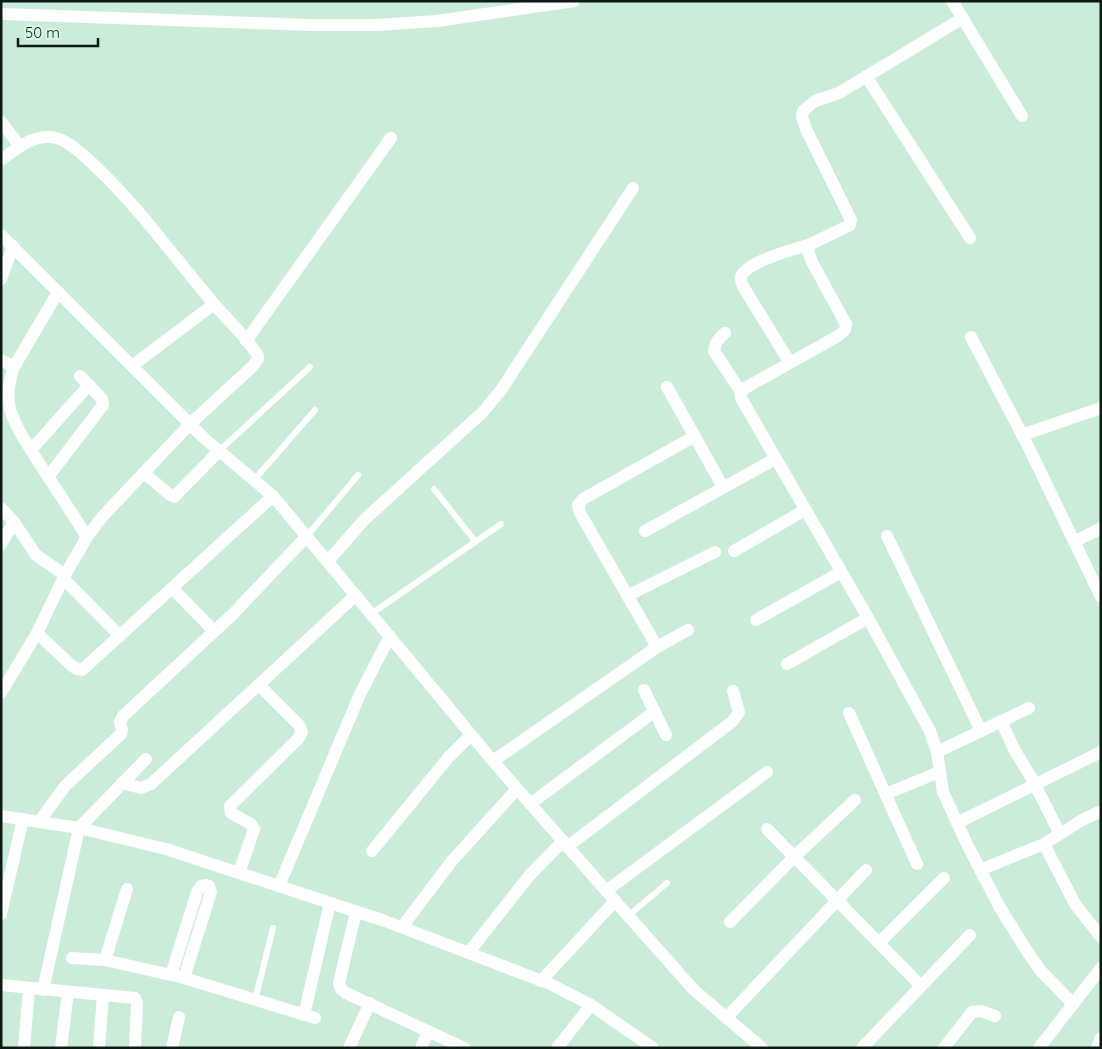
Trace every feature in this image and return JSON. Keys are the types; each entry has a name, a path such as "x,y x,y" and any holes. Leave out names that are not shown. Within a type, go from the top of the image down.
{"street":[{"path":"1,14 310,25 376,25 437,21 574,1"},
{"path":"952,1 1022,116"},
{"path":"790,363 744,288 741,276 755,264 811,244 850,225 852,220 806,129 802,117 803,111 815,100 839,93 963,18"},
{"path":"866,76 970,238"},
{"path":"1,122 20,146"},
{"path":"1,160 20,146 36,139 48,137 69,144 82,153 128,199 258,356 256,363 190,424 102,517 87,537 64,577 37,633 1,693"},
{"path":"246,341 391,138"},
{"path":"328,561 364,518 483,412 501,390 633,188"},
{"path":"1,235 205,439 273,496 471,735 615,902 694,990 762,1048"},
{"path":"741,392 838,336 845,330 846,324 812,262 808,251 811,244"},
{"path":"1,279 13,246"},
{"path":"58,292 14,367 9,391 10,407 15,422 31,450 87,537"},
{"path":"132,366 214,304"},
{"path":"725,334 718,339 714,346 714,352 741,392 741,398 775,459 868,618 930,731 937,752 943,792 980,870 999,906 1040,970 1073,1004"},
{"path":"971,337 1022,435 1101,597"},
{"path":"1,360 14,367"},
{"path":"48,477 104,405 102,399 80,376"},
{"path":"31,450 89,385"},
{"path":"667,387 723,487"},
{"path":"1022,435 1101,408"},
{"path":"657,647 580,514 578,505 583,500 695,436"},
{"path":"144,473 174,497 220,450"},
{"path":"645,531 775,459"},
{"path":"37,633 77,669 82,670 273,496"},
{"path":"1,508 14,522 36,554 64,577 120,636"},
{"path":"734,551 805,510"},
{"path":"1,544 14,522"},
{"path":"1074,542 1101,528"},
{"path":"39,822 66,786 121,734 120,722 123,716 260,586 307,536"},
{"path":"887,536 981,731"},
{"path":"627,596 715,552"},
{"path":"756,620 841,572"},
{"path":"172,588 214,631"},
{"path":"122,783 141,788 151,784 356,595"},
{"path":"787,664 868,618"},
{"path":"493,761 657,647 688,630"},
{"path":"279,886 360,694 390,636"},
{"path":"239,873 254,829 251,824 231,812 230,806 298,739 302,732 300,725 259,685"},
{"path":"644,690 666,735"},
{"path":"469,952 529,876 565,844 733,721 739,712 733,691"},
{"path":"937,752 1030,708"},
{"path":"530,804 654,712"},
{"path":"850,713 917,864"},
{"path":"1001,721 1060,834"},
{"path":"372,852 448,758 471,735"},
{"path":"957,823 1101,752"},
{"path":"43,990 79,828 146,758"},
{"path":"606,891 767,772"},
{"path":"886,794 939,772"},
{"path":"402,927 451,862 517,789"},
{"path":"730,922 794,857 855,800"},
{"path":"980,870 1044,844 1082,820 1101,811"},
{"path":"1,816 79,828 166,849 402,927 541,981 590,1005 653,1048"},
{"path":"1,914 23,820"},
{"path":"767,829 922,986"},
{"path":"1044,844 1075,904 1101,938"},
{"path":"726,1018 866,870"},
{"path":"879,943 944,878"},
{"path":"171,975 197,892 201,886 210,886 210,892 184,978"},
{"path":"105,960 127,889"},
{"path":"541,981 615,902"},
{"path":"72,958 105,960 184,978 309,1016 330,903"},
{"path":"356,912 339,986 346,993 464,1048"},
{"path":"862,1048 970,934"},
{"path":"1039,1048 1101,968"},
{"path":"1,985 131,997 137,1001 135,1048"},
{"path":"24,1048 29,989"},
{"path":"61,1048 68,992"},
{"path":"99,1048 103,995"},
{"path":"349,1048 370,1003"},
{"path":"558,1048 590,1005"},
{"path":"944,1048 972,1012 981,1011 995,1016"},
{"path":"172,1048 179,1017"},
{"path":"421,1048 428,1031"},
{"path":"1097,1048 1101,1038"}],"lane":[{"path":"220,450 310,367"},
{"path":"254,480 315,410"},
{"path":"307,536 358,475"},
{"path":"434,489 475,541"},
{"path":"371,614 501,524"},
{"path":"628,916 667,883"},
{"path":"255,1000 273,928"}]}
